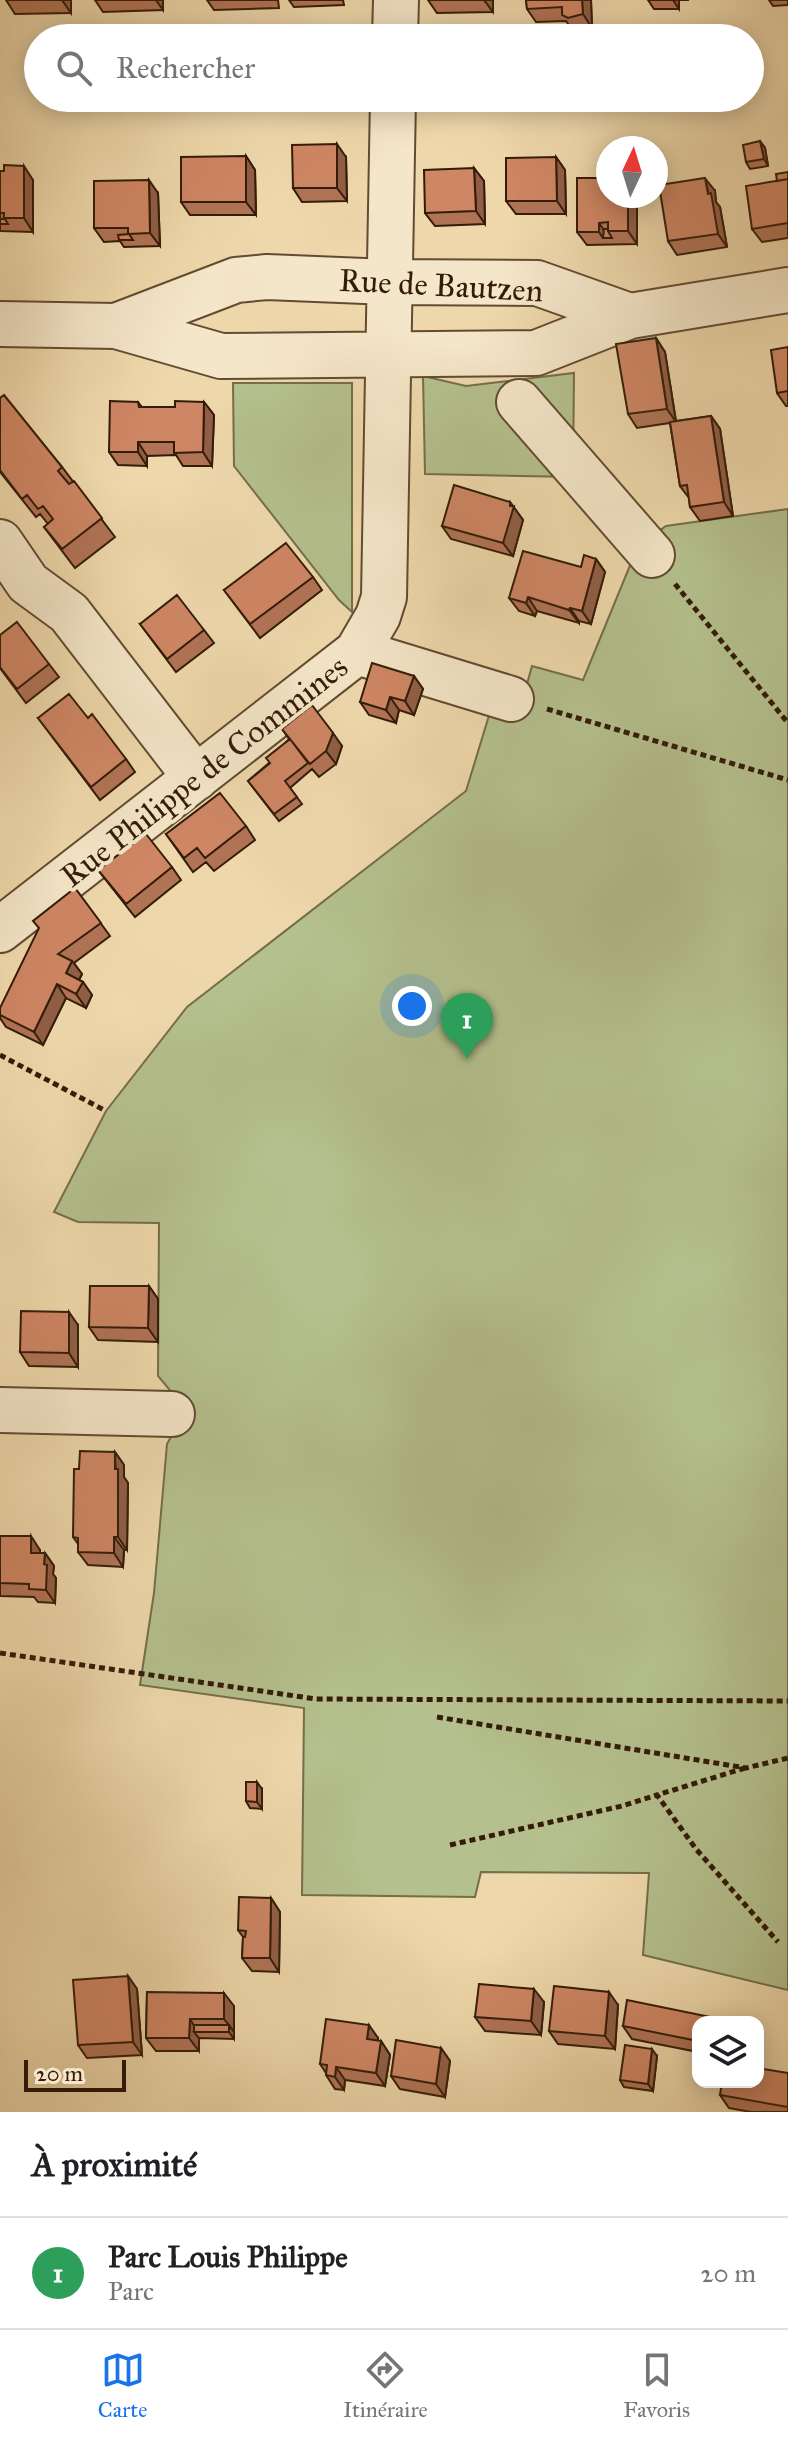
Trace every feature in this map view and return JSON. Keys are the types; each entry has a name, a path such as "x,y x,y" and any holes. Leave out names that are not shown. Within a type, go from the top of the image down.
{"street":[{"path":"395,24 396,0"},
{"name":"Rue Philippe de Commines","path":"0,930 357,652 378,616 384,597 393,112"},
{"name":"Rue de Bautzen","path":"116,326 236,280 267,277 537,283 630,316"},
{"path":"630,316 788,290"},
{"name":"Rue de Bautzen","path":"0,324 116,326 221,356 520,354 536,353 630,316"},
{"path":"520,354 518,420 652,555"},
{"path":"0,542 28,583 69,613 196,778"},
{"path":"357,652 511,699"},
{"path":"0,1410 172,1414"}],"path":[{"path":"652,555 788,723"},
{"path":"511,699 788,780"},
{"path":"0,1055 106,1111"},
{"path":"0,1653 316,1699 788,1701"},
{"path":"437,1717 746,1768"},
{"path":"450,1845 622,1806 788,1758"},
{"path":"657,1795 696,1849 778,1942"}],"green space":[{"path":"574,373 573,477 425,474 423,376 466,386"},
{"path":"233,383 352,383 352,612 339,600 234,466"},
{"path":"788,509 788,1990 643,1955 649,1873 481,1872 475,1897 302,1895 304,1708 140,1685 154,1593 174,1395 158,1376 159,1223 78,1222 54,1212 106,1111 187,1007 466,791 491,709 525,691 532,666 583,680 638,546 666,526"}],"building":[{"path":"526,0 582,0 583,14 568,18 562,15 562,7 527,9"},
{"path":"760,141 764,159 746,162 743,145"},
{"path":"337,144 337,188 293,188 292,145"},
{"path":"246,156 246,202 181,202 181,157"},
{"path":"556,157 557,201 506,201 506,158"},
{"path":"4,165 24,166 24,218 4,218 4,213 0,213 0,171 4,171"},
{"path":"474,168 476,211 425,213 424,170"},
{"path":"788,172 788,179 777,181 776,174"},
{"path":"577,178 596,178 596,208 628,208 628,231 608,231 608,222 599,223 599,232 577,232"},
{"path":"705,178 708,194 711,193 718,234 668,241 663,208 668,208 668,184"},
{"path":"788,179 788,223 752,229 746,186"},
{"path":"149,180 150,233 128,234 128,228 94,228 94,181"},
{"path":"604,229 608,229 612,238 603,238"},
{"path":"129,234 133,240 119,240 118,235"},
{"path":"656,338 667,409 628,414 616,344"},
{"path":"788,347 788,391 777,393 771,350"},
{"path":"4,395 62,467 58,471 69,484 74,481 102,518 62,549 44,527 53,519 43,506 38,509 27,495 22,499 0,470 0,398"},
{"path":"110,401 138,402 139,407 175,407 175,401 204,402 203,452 174,453 174,442 138,442 138,452 109,452"},
{"path":"711,416 724,502 690,507 687,485 680,486 670,422"},
{"path":"454,485 510,502 510,506 514,506 503,543 442,526"},
{"path":"286,543 313,577 250,624 224,590"},
{"path":"523,551 581,567 584,555 596,559 582,611 528,597 526,603 509,598"},
{"path":"177,595 204,630 167,659 140,624"},
{"path":"17,622 49,664 17,689 0,667 0,635"},
{"path":"372,663 414,676 405,701 390,697 386,710 360,702"},
{"path":"69,694 88,718 92,714 126,759 91,787 38,718"},
{"path":"312,705 333,733 326,751 310,764 282,729"},
{"path":"290,739 308,763 285,781 297,797 274,814 248,781 270,763 266,758"},
{"path":"220,793 246,826 205,858 197,848 184,858 166,834"},
{"path":"146,834 172,867 126,904 98,870"},
{"path":"75,888 101,923 58,954 72,961 66,973 83,982 76,994 57,984 34,1032 0,1015 0,1008 39,928 33,921"},
{"path":"90,1286 149,1286 148,1328 89,1327"},
{"path":"21,1311 69,1312 69,1353 20,1352"},
{"path":"80,1451 115,1452 118,1537 114,1537 114,1553 78,1552 78,1538 73,1537 74,1469 79,1469"},
{"path":"0,1536 31,1536 31,1553 45,1553 46,1590 29,1589 29,1584 0,1583"},
{"path":"246,1782 257,1782 257,1802 246,1801"},
{"path":"239,1897 271,1898 270,1958 242,1958 246,1931 238,1930"},
{"path":"128,1976 133,2042 78,2045 73,1980"},
{"path":"479,1984 534,1989 531,2021 475,2017"},
{"path":"554,1986 609,1992 605,2036 549,2031"},
{"path":"147,1992 224,1993 224,2019 190,2019 189,2038 146,2038"},
{"path":"627,2000 705,2016 692,2016 692,2040 623,2026"},
{"path":"326,2019 369,2025 367,2039 381,2041 376,2073 336,2067 335,2077 326,2075 327,2065 320,2064"},
{"path":"194,2025 229,2025 229,2032 194,2032"},
{"path":"396,2040 441,2048 436,2084 391,2076"},
{"path":"625,2045 652,2049 648,2084 620,2080"},
{"path":"764,2069 788,2073 788,2107 720,2095 721,2088 764,2088"}],"place":[{"name":"Parc Louis Philippe","path":"467,1059"}]}
